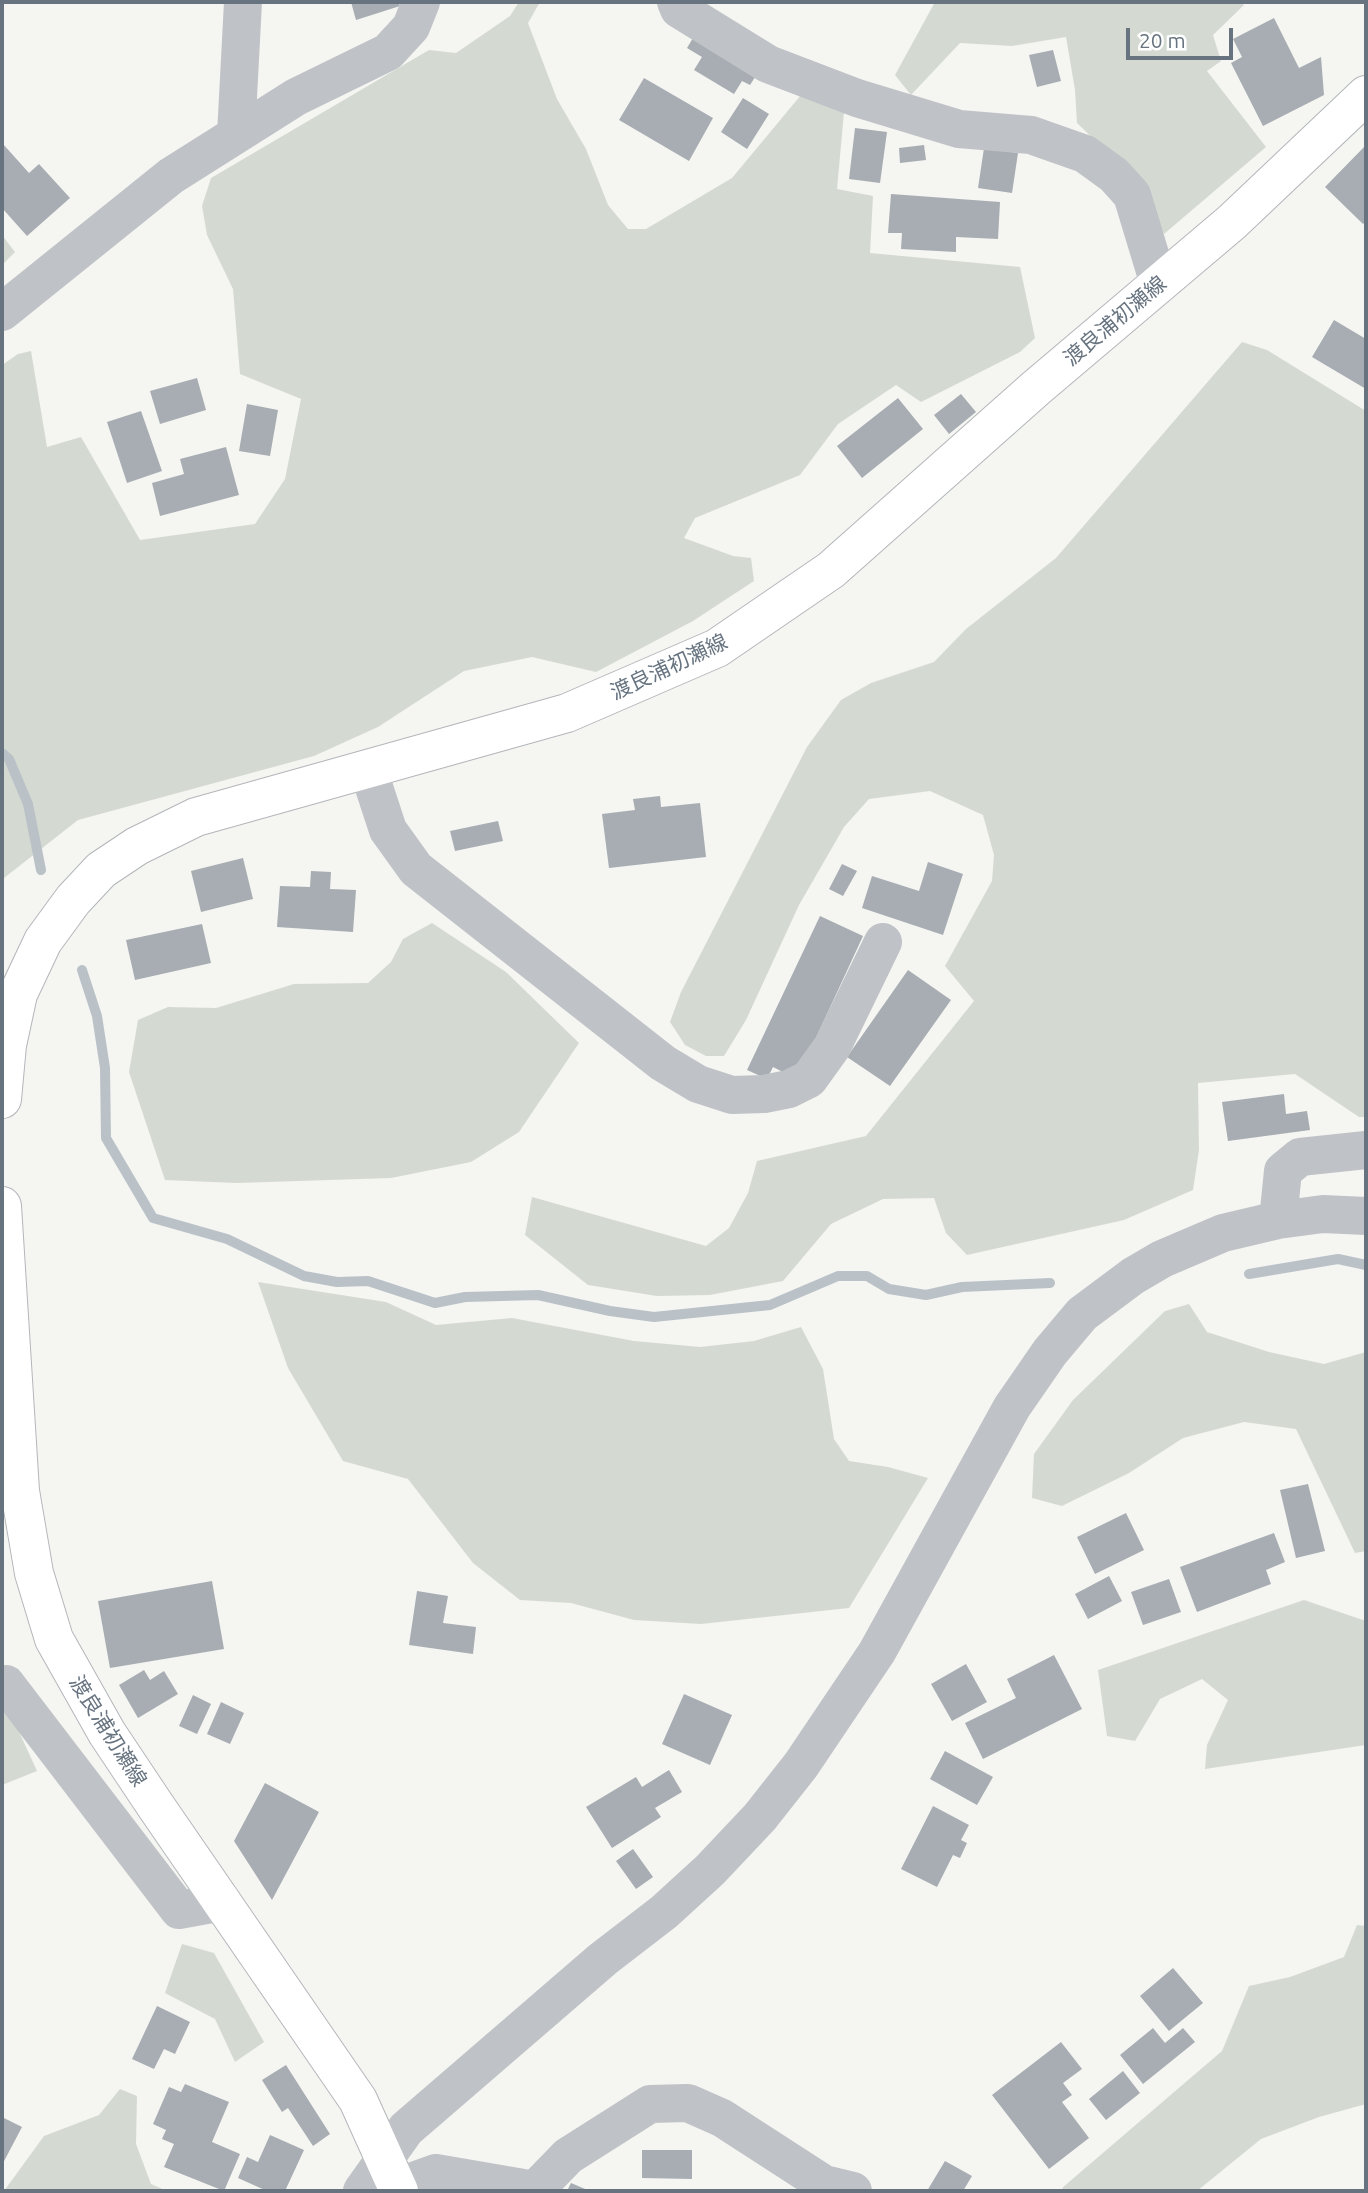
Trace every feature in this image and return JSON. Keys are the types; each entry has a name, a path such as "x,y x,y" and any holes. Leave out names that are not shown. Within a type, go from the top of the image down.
{"main road":[{"name":"渡良浦初瀬線","path":"2,1100 7,1045 18,993 43,942 73,900 101,870 137,846 196,817 567,713 717,648 831,570 1036,387 1232,222 1366,95"},
{"name":"渡良浦初瀬線","path":"2,1206 20,1490 34,1573 54,1639 107,1733 358,2100 386,2182"}],"street":[{"path":"236,135 243,2"},
{"path":"2,312 143,197 296,97 388,52 411,27 421,2"},
{"path":"676,2 679,9 768,64 857,98 958,129 1031,135 1085,153 1114,175 1132,195 1160,284"},
{"path":"368,769 388,830 416,869 663,1063 698,1084 732,1094 764,1094 810,1079 832,1047 883,942"},
{"path":"1278,1220 1283,1171 1300,1157 1366,1150"},
{"path":"386,2182 406,2129 603,1959 664,1912 710,1870 760,1817 801,1765 877,1651 1012,1407 1050,1352 1082,1314 1133,1276 1162,1259 1223,1233 1324,1213 1366,1216"},
{"path":"2,1685 6,1684 179,1910 223,1902"},
{"path":"386,2182 436,2173 535,2190 568,2156 650,2104 688,2103 722,2118 824,2184 853,2191"}],"shaded area":[{"path":"519,2 540,2 528,23 557,99 586,149 608,205 628,229 646,229 732,178 801,95 844,112 837,189 873,196 870,253 1020,267 1035,338 1020,352 921,402 896,385 838,424 800,475 695,518 684,538 733,556 751,558 754,581 693,621 596,672 532,657 464,671 378,727 314,756 78,820 4,878 2,884 2,365 18,354 31,351 47,447 81,437 140,540 255,524 285,479 301,399 240,374 233,289 207,235 202,206 211,178 429,50 456,53 510,16"},
{"path":"935,2 1241,2 1244,5 1213,35 1221,61 1207,71 1266,147 1164,234 1135,179 1077,123 1075,90 1066,37 1012,46 960,43 911,95 895,75"},
{"path":"2,235 15,252 2,265"},
{"path":"1242,342 1267,350 1366,411 1366,1117 1359,1117 1295,1074 1198,1083 1199,1150 1193,1190 1124,1220 967,1255 946,1233 934,1198 883,1199 831,1224 783,1281 710,1295 657,1296 588,1285 525,1235 532,1197 706,1246 729,1228 748,1193 757,1161 866,1136 974,1001 945,966 992,881 994,855 983,815 930,791 869,799 844,827 799,905 746,1020 724,1056 706,1056 685,1045 670,1022 681,992 807,747 841,700 871,683 934,662 966,629 1056,558"},
{"path":"432,923 506,972 579,1043 519,1132 471,1162 391,1178 237,1183 165,1180 129,1072 138,1020 168,1007 216,1008 294,984 368,983 391,962 403,939"},
{"path":"258,1282 386,1302 436,1325 512,1318 634,1341 700,1347 754,1341 801,1327 823,1369 834,1439 849,1461 888,1467 928,1478 849,1608 701,1624 634,1620 571,1603 520,1600 473,1563 408,1479 343,1461 288,1368"},
{"path":"1189,1304 1207,1332 1269,1352 1324,1364 1366,1352 1366,1551 1355,1553 1296,1429 1244,1422 1183,1438 1129,1473 1062,1506 1032,1498 1034,1454 1073,1400 1165,1311"},
{"path":"1304,1600 1366,1621 1366,1745 1205,1769 1207,1745 1228,1700 1202,1679 1160,1699 1135,1741 1107,1736 1098,1670"},
{"path":"10,1712 37,1771 2,1785 2,1714"},
{"path":"1357,1925 1366,1926 1366,2104 1319,2117 1261,2139 1197,2191 1066,2191 1062,2188 1222,2051 1249,1986 1290,1977 1344,1957"},
{"path":"182,1944 214,1953 264,2042 235,2062 215,2019 165,1993"},
{"path":"120,2089 137,2096 136,2144 151,2184 167,2191 4,2191 44,2136 99,2115"}],"building":[{"path":"351,2 398,2 400,6 356,20"},
{"path":"1274,18 1299,68 1321,57 1324,95 1263,126 1231,63 1242,57 1233,39"},
{"path":"696,33 759,71 750,85 742,81 734,94 694,70 702,57 687,48"},
{"path":"1053,50 1061,81 1037,87 1029,55"},
{"path":"644,78 713,118 689,161 619,120"},
{"path":"743,98 769,114 747,149 721,132"},
{"path":"855,128 887,132 880,183 849,179"},
{"path":"3,144 29,173 39,164 70,198 27,236 2,208"},
{"path":"924,145 926,160 900,163 899,148"},
{"path":"1366,145 1366,221 1363,224 1325,187"},
{"path":"984,148 1018,153 1012,193 978,188"},
{"path":"891,194 1000,202 998,239 956,237 956,252 901,249 902,233 888,233"},
{"path":"1334,320 1366,339 1366,389 1312,357"},
{"path":"197,378 206,410 160,424 150,391"},
{"path":"961,394 976,412 949,434 934,415"},
{"path":"898,398 923,429 862,478 837,446"},
{"path":"247,404 278,410 270,456 239,451"},
{"path":"141,411 162,471 127,483 107,422"},
{"path":"226,447 239,495 160,516 152,483 184,474 180,459"},
{"path":"660,796 661,807 700,803 706,857 609,868 602,814 635,810 633,799"},
{"path":"498,821 503,841 455,851 450,831"},
{"path":"243,858 253,899 201,912 191,871"},
{"path":"928,862 963,874 943,935 862,908 872,876 919,891"},
{"path":"842,864 857,871 843,896 829,889"},
{"path":"311,871 331,872 330,889 356,890 353,932 277,927 280,886 310,887"},
{"path":"820,916 863,936 797,1079 773,1067 767,1079 747,1070"},
{"path":"202,924 211,963 135,980 126,940"},
{"path":"908,970 951,1000 890,1086 847,1057"},
{"path":"1284,1094 1286,1114 1307,1111 1310,1130 1228,1141 1222,1102"},
{"path":"1308,1484 1325,1551 1296,1558 1280,1490"},
{"path":"1126,1513 1144,1550 1095,1574 1077,1537"},
{"path":"1274,1533 1285,1562 1266,1570 1271,1584 1197,1612 1180,1567"},
{"path":"1109,1576 1122,1601 1088,1619 1075,1594"},
{"path":"1169,1579 1181,1612 1143,1625 1131,1592"},
{"path":"212,1581 224,1649 110,1668 98,1601"},
{"path":"417,1591 448,1596 443,1623 476,1627 473,1654 409,1645"},
{"path":"1054,1655 1082,1709 983,1759 965,1723 1016,1698 1007,1679"},
{"path":"966,1664 987,1702 952,1721 931,1684"},
{"path":"144,1670 150,1680 164,1671 178,1694 138,1718 119,1685"},
{"path":"684,1694 732,1715 710,1765 662,1744"},
{"path":"193,1695 211,1704 197,1734 179,1726"},
{"path":"221,1702 244,1713 230,1744 207,1734"},
{"path":"945,1751 993,1777 977,1805 930,1779"},
{"path":"669,1770 682,1792 655,1808 661,1817 612,1848 586,1807 636,1777 642,1787"},
{"path":"265,1783 319,1812 272,1900 234,1841"},
{"path":"933,1806 969,1825 961,1840 967,1843 960,1858 953,1855 937,1887 901,1869"},
{"path":"633,1849 653,1877 636,1889 616,1861"},
{"path":"1173,1968 1203,2003 1169,2031 1140,1996"},
{"path":"157,2006 190,2022 175,2054 164,2049 154,2069 132,2059"},
{"path":"1153,2028 1165,2043 1183,2028 1195,2042 1143,2084 1120,2055"},
{"path":"1061,2042 1082,2069 1063,2083 1072,2095 1062,2102 1089,2138 1049,2169 992,2095"},
{"path":"286,2065 330,2134 313,2146 288,2108 282,2112 262,2080"},
{"path":"1123,2071 1140,2093 1106,2120 1089,2099"},
{"path":"185,2084 229,2102 212,2142 240,2154 224,2191 164,2167 174,2144 162,2139 166,2130 153,2124 169,2087 181,2092"},
{"path":"2,2117 22,2127 2,2165"},
{"path":"270,2135 304,2150 285,2191 267,2191 238,2178 247,2157 258,2162"},
{"path":"642,2150 692,2150 692,2179 642,2178"},
{"path":"945,2161 972,2176 963,2191 927,2191"},
{"path":"571,2183 590,2191 567,2191"}],"waterway":[{"path":"2,753 9,759 28,804 41,870"},
{"path":"82,970 97,1016 105,1068 106,1138 153,1218 227,1239 304,1276 337,1282 368,1281 435,1303 465,1297 538,1295 610,1311 654,1317 770,1305 838,1276 867,1276 889,1289 926,1295 962,1287 1050,1283"},
{"path":"1249,1274 1338,1259 1366,1265"}]}
